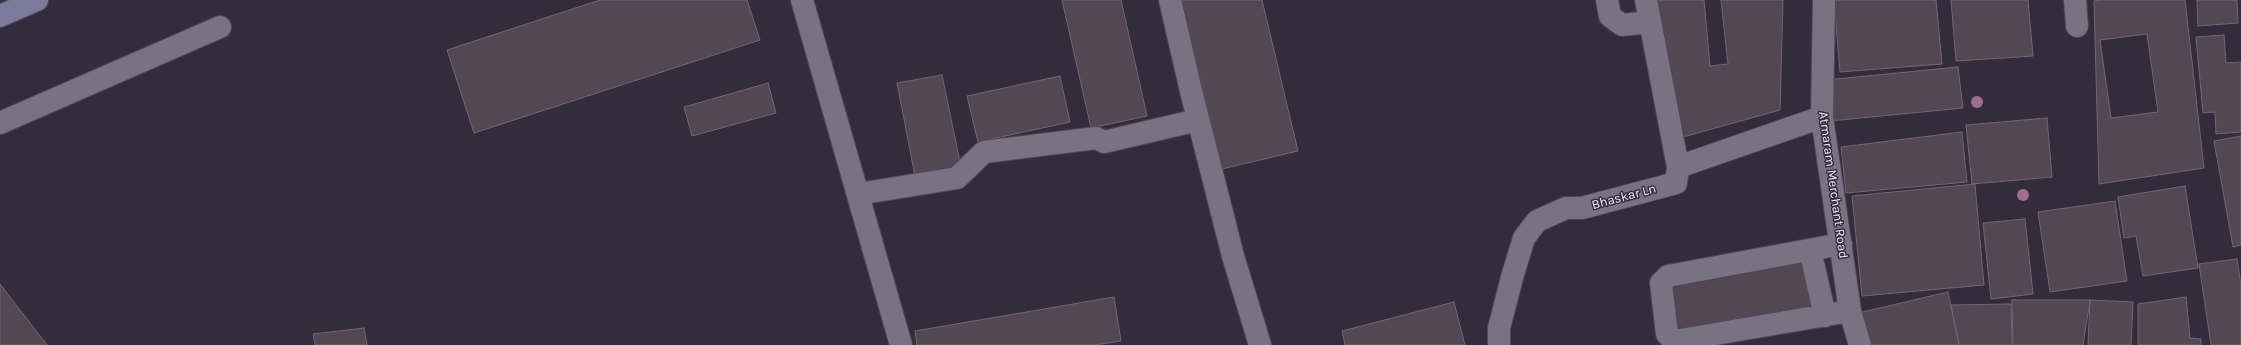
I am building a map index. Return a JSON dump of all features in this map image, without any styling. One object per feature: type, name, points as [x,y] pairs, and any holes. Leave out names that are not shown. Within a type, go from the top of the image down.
[{"type":"main road","points":[[0,16],[37,0]]},
{"type":"street","points":[[802,0],[901,345]]},
{"type":"street","points":[[1170,0],[1198,120],[1234,256],[1260,345]]},
{"type":"street","points":[[1608,0],[1610,16],[1622,25],[1650,22]]},
{"type":"street","points":[[1646,0],[1678,167],[1822,117]]},
{"type":"street","name":"Atmaram Merchant Road","points":[[1824,0],[1822,117],[1850,311],[1860,345]]},
{"type":"street","points":[[2075,0],[2077,26]]},
{"type":"street","points":[[0,124],[220,26]]},
{"type":"street","points":[[858,194],[957,178],[984,152],[1096,138],[1104,142],[1198,120]]},
{"type":"street","name":"Bhaskar Ln","points":[[1499,345],[1499,328],[1524,238],[1537,221],[1566,208],[1582,208],[1676,183],[1678,167]]},
{"type":"street","points":[[1841,244],[1668,276],[1661,283],[1667,334],[1674,340],[1850,311]]},
{"type":"street","points":[[1810,250],[1825,316]]},
{"type":"building","points":[[600,0],[747,0],[760,40],[474,133],[447,50]]},
{"type":"building","points":[[1062,0],[1121,0],[1147,116],[1091,128]]},
{"type":"building","points":[[1181,0],[1262,0],[1298,151],[1222,169]]},
{"type":"building","points":[[1653,0],[1704,0],[1710,66],[1728,64],[1721,0],[1783,0],[1780,110],[1676,139]]},
{"type":"building","points":[[1834,0],[1936,0],[1942,64],[1840,72]]},
{"type":"building","points":[[1951,0],[2028,0],[2033,56],[1956,61]]},
{"type":"building","points":[[2185,0],[2204,168],[2099,184],[2094,1]],"holes":[[[2147,34],[2158,112],[2111,118],[2100,40]]]},
{"type":"building","points":[[2197,0],[2237,0],[2238,23],[2198,26]]},
{"type":"building","points":[[2224,35],[2226,63],[2241,62],[2241,132],[2216,134],[2215,112],[2203,113],[2196,37]]},
{"type":"building","points":[[1958,67],[1963,108],[1830,121],[1826,80]]},
{"type":"building","points":[[942,75],[961,167],[915,176],[897,83]]},
{"type":"building","points":[[1060,76],[1070,122],[978,142],[967,96]]},
{"type":"building","points":[[768,83],[776,113],[692,136],[684,107]]},
{"type":"building","points":[[2047,118],[2052,177],[1972,184],[1966,125]]},
{"type":"building","points":[[1962,132],[1967,182],[1846,193],[1841,147]]},
{"type":"building","points":[[2241,136],[2241,245],[2233,247],[2214,141]]},
{"type":"building","points":[[1975,184],[1984,285],[1862,296],[1852,196]]},
{"type":"building","points":[[2185,186],[2198,268],[2143,276],[2136,236],[2124,238],[2118,197]]},
{"type":"building","points":[[2115,201],[2127,281],[2050,292],[2038,212]]},
{"type":"building","points":[[2025,219],[2033,294],[1991,299],[1983,223]]},
{"type":"building","points":[[2237,259],[2241,285],[2241,345],[2211,345],[2199,264]]},
{"type":"building","points":[[1807,261],[1814,309],[1676,331],[1668,283]]},
{"type":"building","points":[[0,284],[47,345],[0,345]]},
{"type":"building","points":[[1948,292],[1959,345],[1865,345],[1854,314]]},
{"type":"building","points":[[1114,297],[1121,341],[1095,345],[917,345],[915,331]]},
{"type":"building","points":[[2186,297],[2190,338],[2201,339],[2201,345],[2138,345],[2138,304]]},
{"type":"building","points":[[2012,300],[2090,300],[2083,345],[2013,345]]},
{"type":"building","points":[[2090,300],[2133,302],[2131,345],[2088,345]]},
{"type":"building","points":[[1454,302],[1465,345],[1345,345],[1342,331]]},
{"type":"building","points":[[2011,304],[2012,345],[1959,345],[1951,305]]},
{"type":"building","points":[[364,328],[367,345],[315,345],[313,334]]}]
